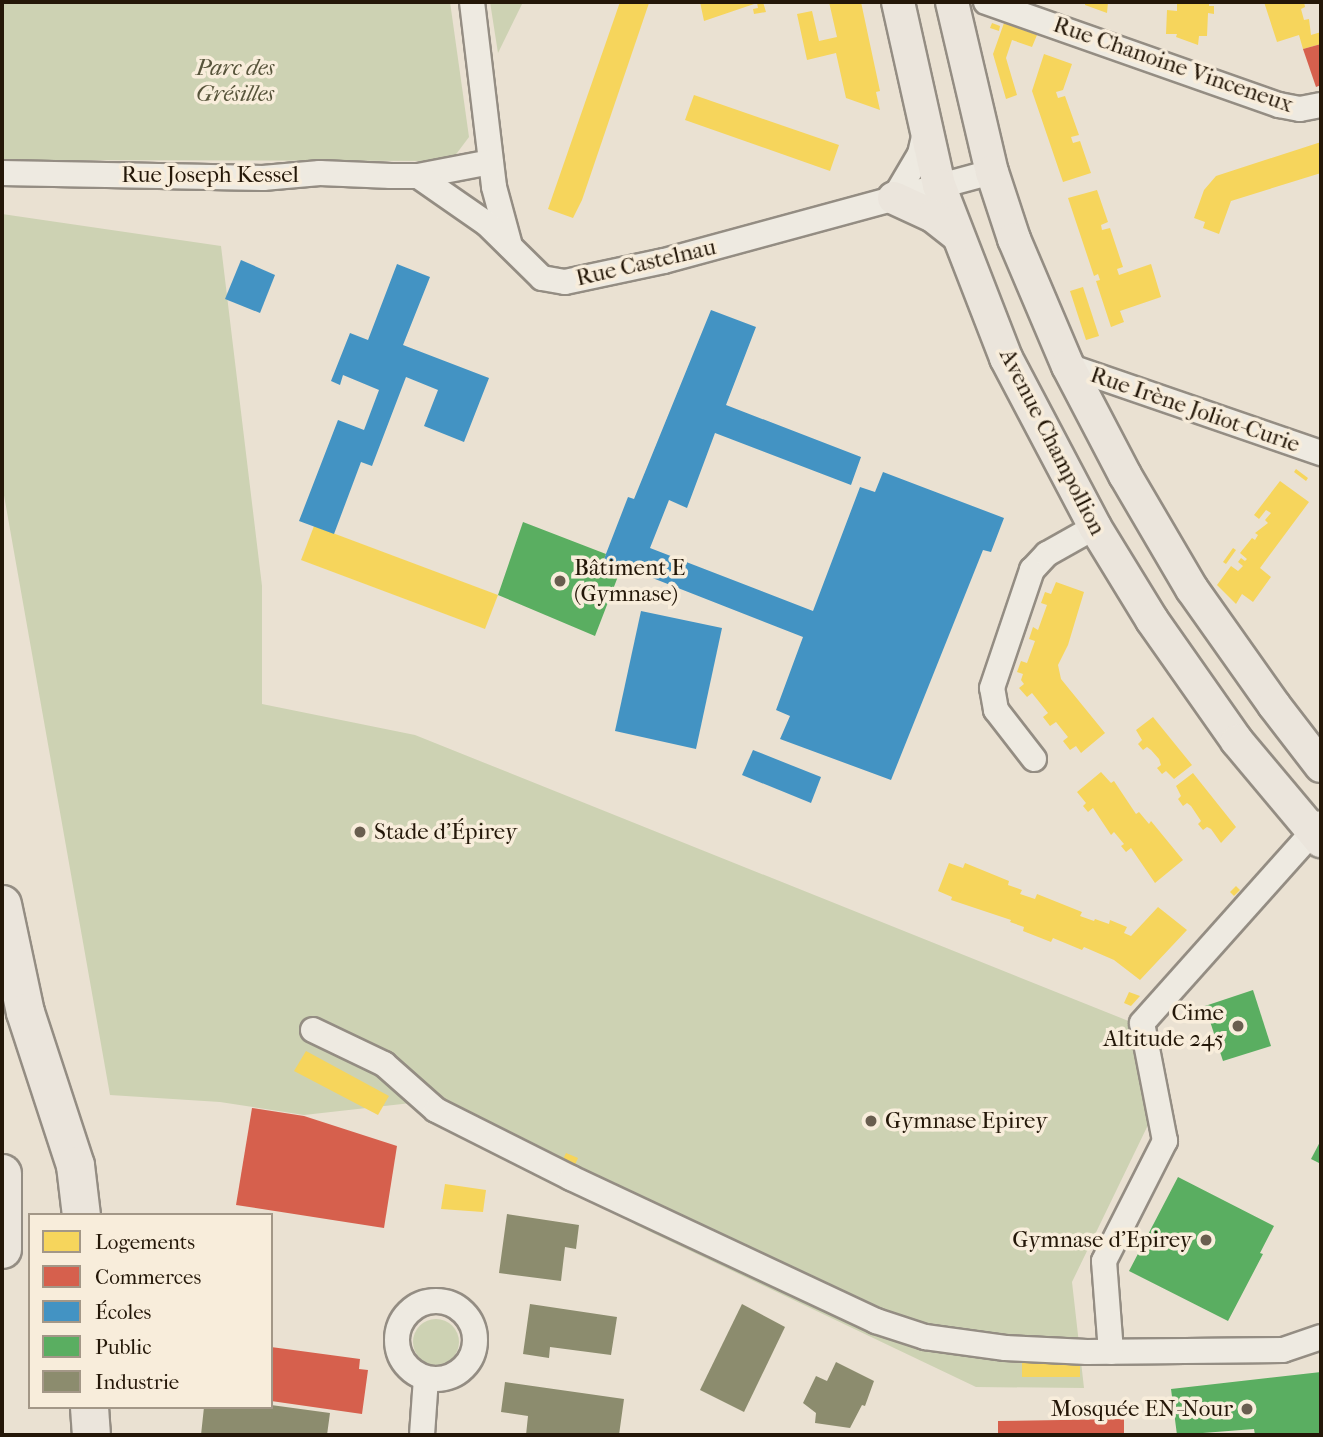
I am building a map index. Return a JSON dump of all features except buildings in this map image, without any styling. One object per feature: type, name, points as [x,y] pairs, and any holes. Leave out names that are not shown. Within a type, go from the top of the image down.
[{"type":"highway","points":[[2,904],[24,1012],[75,1165],[81,1213]]},
{"type":"highway","points":[[2,1173],[2,1249]]},
{"type":"highway","points":[[89,1409],[91,1435]]},
{"type":"main road","name":"Avenue Champollion","points":[[898,2],[939,186],[1006,358],[1095,527],[1152,620],[1237,741],[1318,832]]},
{"type":"main road","points":[[960,4],[992,172],[1014,239],[1068,366],[1125,475],[1192,589],[1321,766]]},
{"type":"main road","points":[[894,198],[933,216],[957,235]]},
{"type":"street","points":[[472,2],[494,187],[510,247]]},
{"type":"street","name":"Rue Chanoine Vinceneux","points":[[986,2],[1279,105],[1300,109],[1321,105]]},
{"type":"street","points":[[894,198],[920,154],[926,127]]},
{"type":"street","name":"Rue Joseph Kessel","points":[[418,176],[491,162]]},
{"type":"street","name":"Rue Castelnau","points":[[510,247],[542,278],[565,282],[664,261],[992,172]]},
{"type":"street","name":"Rue Joseph Kessel","points":[[2,173],[263,178],[320,173],[418,176],[494,187]]},
{"type":"street","points":[[418,176],[487,224],[510,247]]},
{"type":"street","name":"Rue Irène Joliot-Curie","points":[[1068,366],[1321,453]]},
{"type":"street","points":[[1034,759],[996,710],[992,688],[1032,570],[1047,554],[1095,527]]},
{"type":"street","points":[[1099,1352],[1104,1261],[1164,1141],[1142,1023],[1318,832]]},
{"type":"street","points":[[313,1030],[384,1064],[436,1110],[571,1178],[876,1321],[925,1337],[1004,1348],[1099,1352],[1283,1350],[1321,1337]]},
{"type":"street","points":[[422,1435],[426,1378]]},
{"type":"green space","name":"Parc des Grésilles","points":[[2,2],[450,2],[469,137],[451,161],[2,160]]},
{"type":"green space","points":[[490,2],[523,2],[498,53]]},
{"type":"green space","name":"Stade d'Épirey","points":[[2,214],[221,246],[262,586],[262,704],[415,735],[1131,1022],[1148,1125],[1072,1282],[1084,1388],[976,1387],[636,1225],[524,1146],[429,1101],[304,1115],[220,1102],[110,1095],[2,484]]},
{"type":"green space","points":[[436,1319],[453,1325],[459,1342],[453,1359],[436,1365],[419,1359],[413,1342],[419,1325]]},
{"type":"place","name":"Bâtiment E (Gymnase)","points":[[560,581]]},
{"type":"place","name":"Stade d'Épirey","points":[[360,832]]},
{"type":"place","name":"Cime Altitude 245","points":[[1238,1026]]},
{"type":"place","name":"Gymnase Epirey","points":[[871,1121]]},
{"type":"place","name":"Gymnase d'Epirey","points":[[1206,1240]]},
{"type":"place","name":"Mosquée EN-Nour","points":[[1247,1409]]}]
